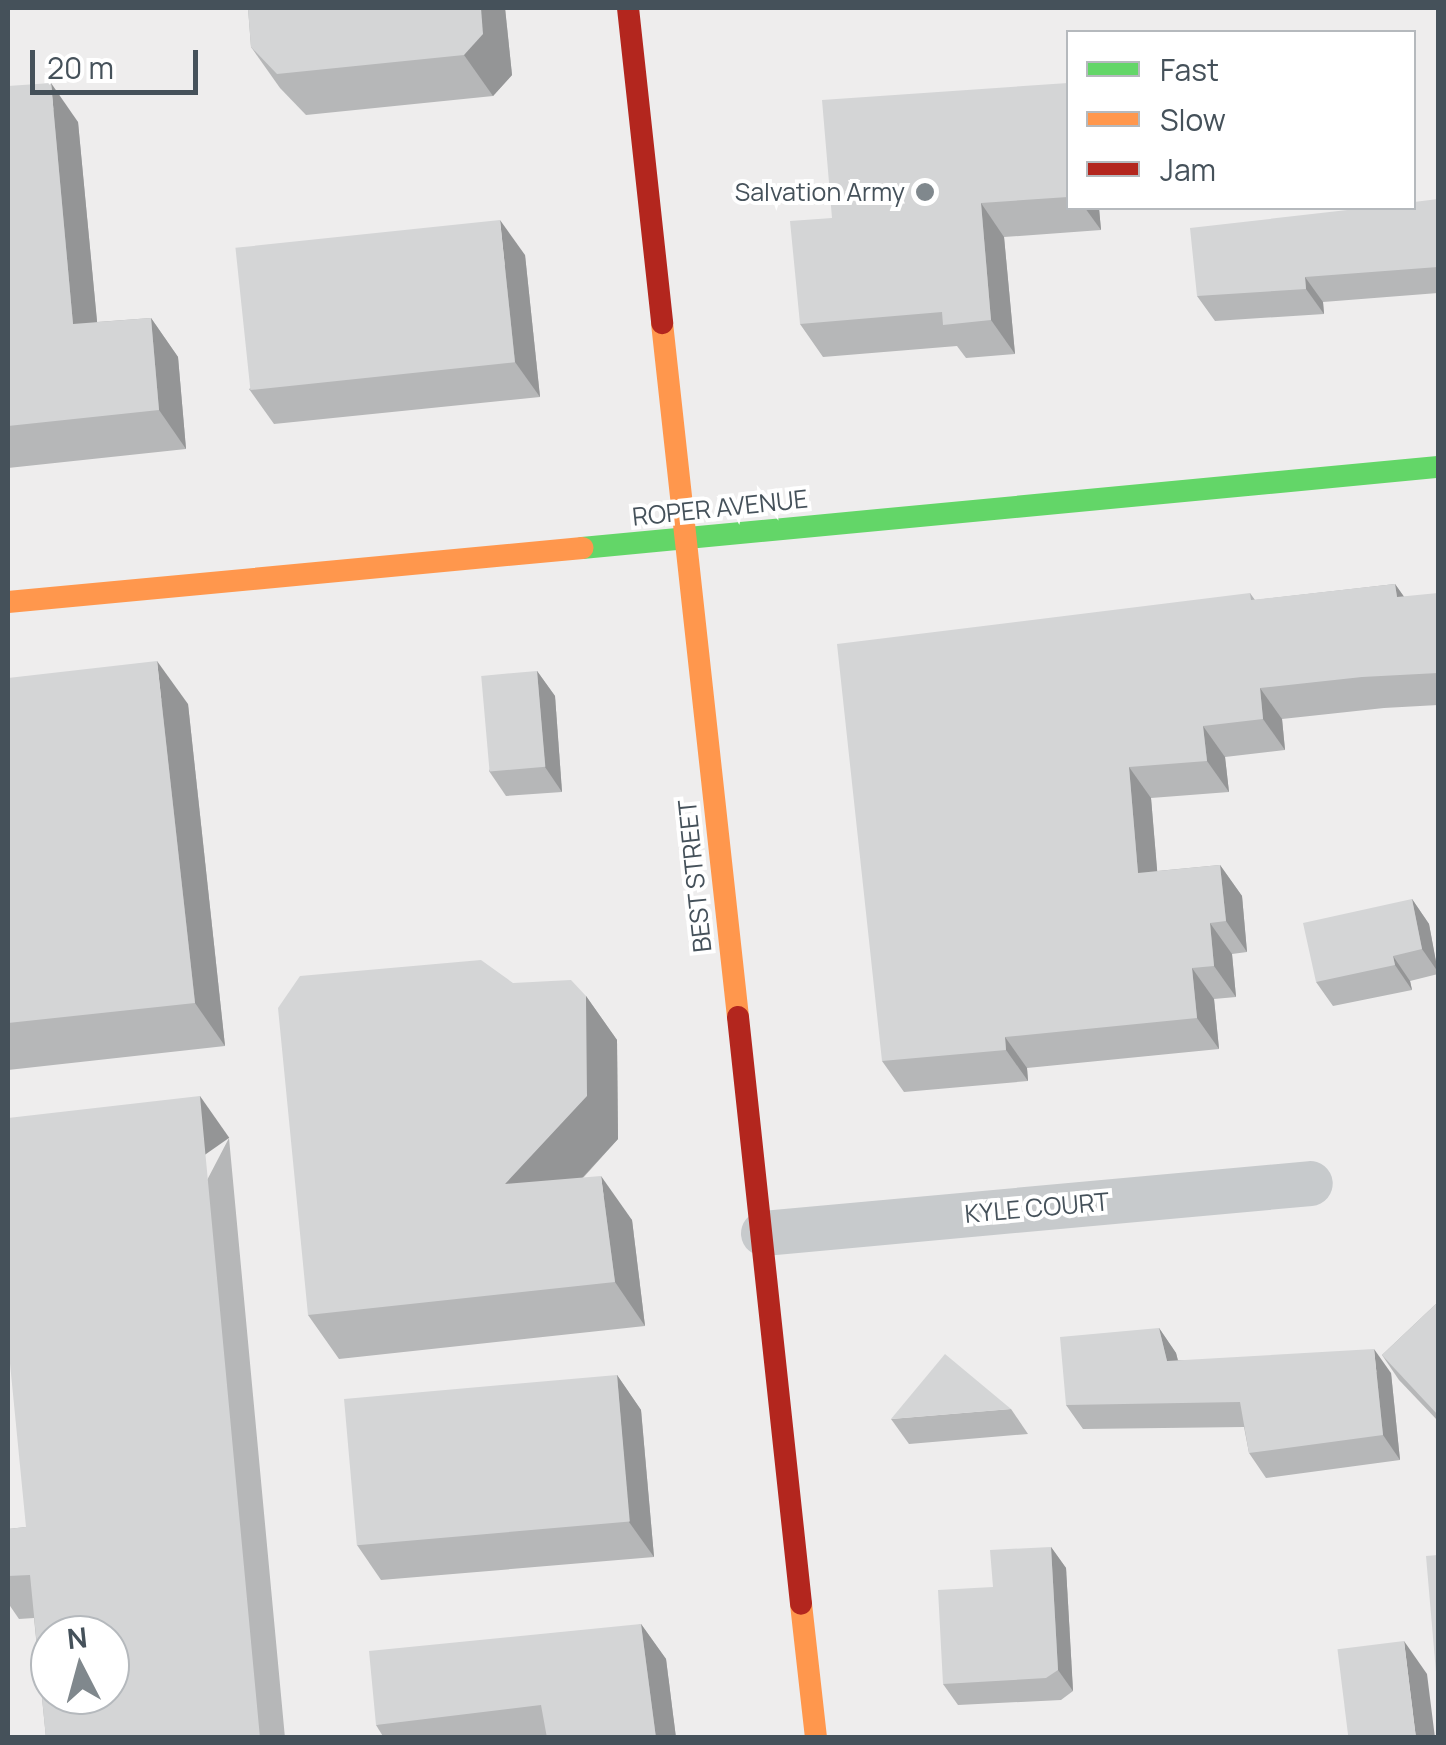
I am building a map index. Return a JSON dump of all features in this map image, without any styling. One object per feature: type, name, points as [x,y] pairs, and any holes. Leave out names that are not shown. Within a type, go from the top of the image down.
[{"type":"street","name":"BEST STREET","points":[[628,8],[816,1738]]},
{"type":"street","name":"ROPER AVENUE","points":[[8,602],[1438,467]]},
{"type":"street","name":"KYLE COURT","points":[[763,1233],[1310,1183]]},
{"type":"building","points":[[248,8],[481,8],[483,34],[464,55],[277,74],[251,47]]},
{"type":"building","points":[[51,83],[73,324],[151,318],[159,410],[8,426],[8,86]]},
{"type":"building","name":"Salvation Army","points":[[1066,83],[1066,197],[981,203],[991,320],[943,325],[942,312],[800,324],[790,221],[832,218],[822,100]]},
{"type":"building","points":[[1438,199],[1438,267],[1305,277],[1306,289],[1197,296],[1190,228],[1348,210],[1416,210],[1416,202]]},
{"type":"building","points":[[500,220],[515,362],[250,390],[235,248]]},
{"type":"building","points":[[1395,584],[1397,597],[1438,593],[1438,673],[1260,688],[1263,719],[1203,726],[1207,761],[1129,767],[1138,873],[1220,865],[1226,921],[1210,923],[1214,966],[1192,968],[1197,1018],[1005,1037],[1006,1050],[882,1061],[837,644],[1250,593],[1251,600]]},
{"type":"building","points":[[157,661],[195,1003],[8,1023],[8,678]]},
{"type":"building","points":[[537,671],[545,767],[490,772],[481,676]]},
{"type":"building","points":[[1412,899],[1422,949],[1393,956],[1395,965],[1316,982],[1303,923]]},
{"type":"building","points":[[481,960],[513,983],[571,980],[586,996],[587,1096],[505,1184],[601,1176],[615,1282],[308,1315],[278,1008],[300,976]]},
{"type":"building","points":[[200,1096],[260,1738],[46,1738],[44,1715],[130,1715],[130,1615],[34,1615],[30,1575],[8,1576],[8,1529],[26,1527],[8,1343],[8,1118]]},
{"type":"building","points":[[1438,1302],[1438,1415],[1382,1355]]},
{"type":"building","points":[[1159,1328],[1167,1361],[1374,1349],[1383,1435],[1249,1453],[1240,1402],[1066,1405],[1060,1337]]},
{"type":"building","points":[[945,1354],[1011,1409],[891,1419]]},
{"type":"building","points":[[617,1375],[630,1521],[357,1545],[344,1399]]},
{"type":"building","points":[[1051,1547],[1058,1670],[1046,1678],[943,1684],[938,1590],[993,1587],[990,1550]]},
{"type":"building","points":[[1438,1555],[1438,1684],[1437,1684],[1426,1556]]},
{"type":"building","points":[[641,1624],[656,1738],[547,1738],[541,1705],[376,1725],[369,1651]]},
{"type":"building","points":[[1404,1641],[1416,1738],[1348,1738],[1337,1649]]},
{"type":"traffic: fast","points":[[582,548],[1438,467]]},
{"type":"traffic: slow","points":[[662,323],[738,1017]]},
{"type":"traffic: slow","points":[[8,602],[582,548]]},
{"type":"traffic: slow","points":[[801,1604],[816,1738]]},
{"type":"traffic: jam","points":[[628,8],[662,323]]},
{"type":"traffic: jam","points":[[738,1017],[801,1604]]},
{"type":"place","name":"Salvation Army","points":[[925,192]]}]
